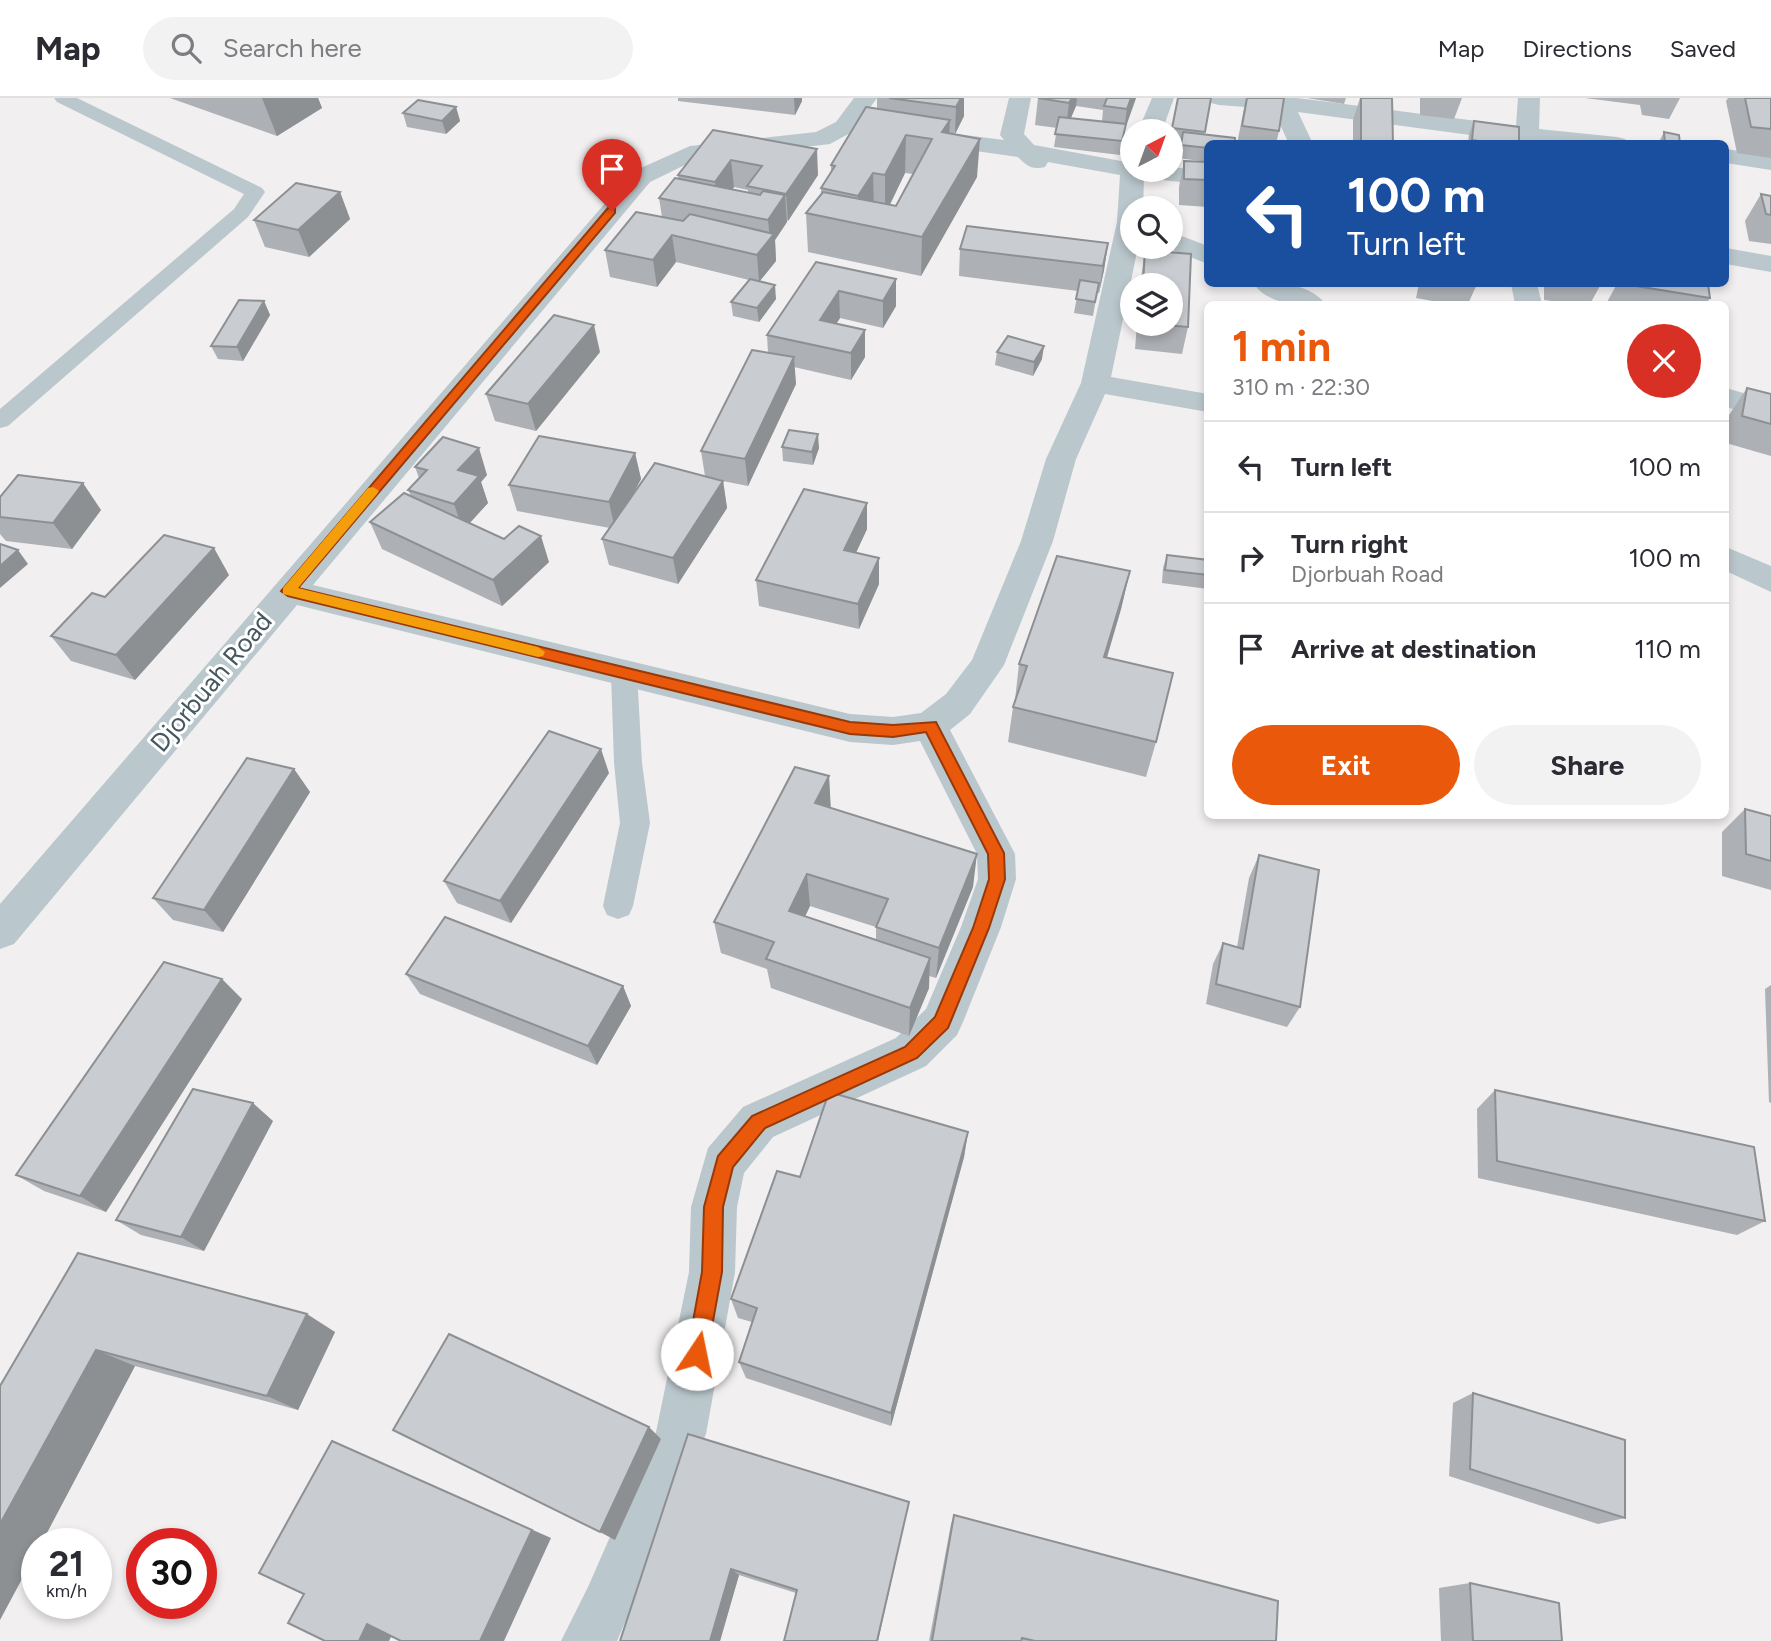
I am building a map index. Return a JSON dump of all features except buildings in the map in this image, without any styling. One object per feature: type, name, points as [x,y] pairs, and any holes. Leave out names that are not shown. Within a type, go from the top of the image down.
[{"type":"street","points":[[866,98],[844,127],[872,131]]},
{"type":"street","points":[[1020,98],[1012,135],[1033,161],[1119,203]]},
{"type":"street","points":[[1155,119],[1163,98]]},
{"type":"street","points":[[1219,98],[1282,101],[1545,140]]},
{"type":"street","points":[[1527,139],[1529,98]]},
{"type":"street","points":[[1282,101],[1299,140]]},
{"type":"street","name":"Djorbuah Road","points":[[0,932],[641,177],[691,153],[822,139],[844,127]]},
{"type":"street","points":[[899,134],[1023,150],[1120,167]]},
{"type":"street","points":[[1729,156],[1771,163]]},
{"type":"street","points":[[1183,175],[1204,178]]},
{"type":"street","points":[[288,591],[850,728],[893,731],[930,726],[958,704],[987,665],[1037,541],[1061,459],[1095,383],[1119,203],[1129,182]]},
{"type":"street","points":[[1183,245],[1204,254]]},
{"type":"street","points":[[1729,257],[1771,264]]},
{"type":"street","points":[[1274,287],[1304,301]]},
{"type":"street","points":[[1095,383],[1204,402]]},
{"type":"street","points":[[1729,398],[1771,411]]},
{"type":"street","points":[[1729,559],[1771,580]]},
{"type":"street","points":[[588,1641],[607,1606],[681,1434],[712,1272],[714,1207],[724,1163],[758,1122],[911,1052],[942,1022],[981,928],[997,879],[996,853],[930,726]]},
{"type":"lane","points":[[0,421],[241,212],[255,192],[63,98]]},
{"type":"lane","points":[[618,906],[635,823],[628,763],[624,673]]},
{"type":"slow traffic","points":[[373,491],[288,591],[538,652]]},
{"type":"route","points":[[612,211],[288,591],[850,728],[893,731],[930,726],[996,853],[997,879],[981,928],[942,1022],[911,1052],[758,1122],[724,1163],[714,1207],[712,1272],[697,1354]]}]
